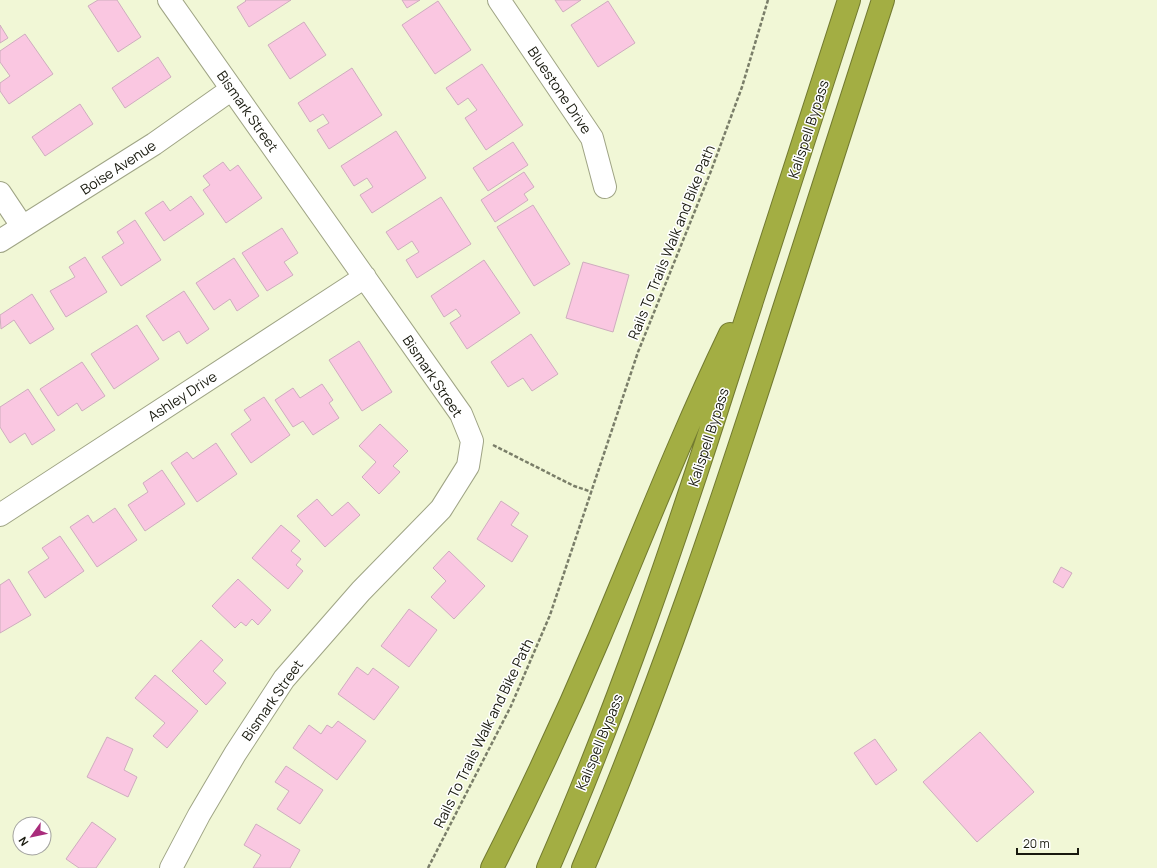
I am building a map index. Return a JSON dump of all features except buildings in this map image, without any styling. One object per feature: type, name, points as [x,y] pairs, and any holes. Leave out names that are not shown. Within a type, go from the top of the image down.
[{"type":"highway","name":"Kalispell Bypass","points":[[548,868],[644,626],[681,521],[849,0]]},
{"type":"highway","points":[[582,868],[630,754],[700,564],[731,474],[883,0]]},
{"type":"highway","points":[[492,868],[572,702],[698,403],[762,271]]},
{"type":"street","name":"Bismark Street","points":[[169,0],[461,414],[472,441],[468,466],[441,509],[361,591],[284,679],[235,754],[199,815],[171,868]]},
{"type":"street","name":"Bluestone Drive","points":[[499,0],[592,138],[605,187]]},
{"type":"street","name":"Boise Avenue","points":[[0,241],[154,144],[232,89]]},
{"type":"street","points":[[0,193],[22,226]]},
{"type":"street","name":"Ashley Drive","points":[[0,515],[365,277]]},
{"type":"path","name":"Rails To Trails Walk and Bike Path","points":[[428,868],[514,699],[550,615],[638,352],[711,171],[742,87],[768,0]]},
{"type":"path","points":[[472,441],[490,444],[574,486],[592,492]]}]
